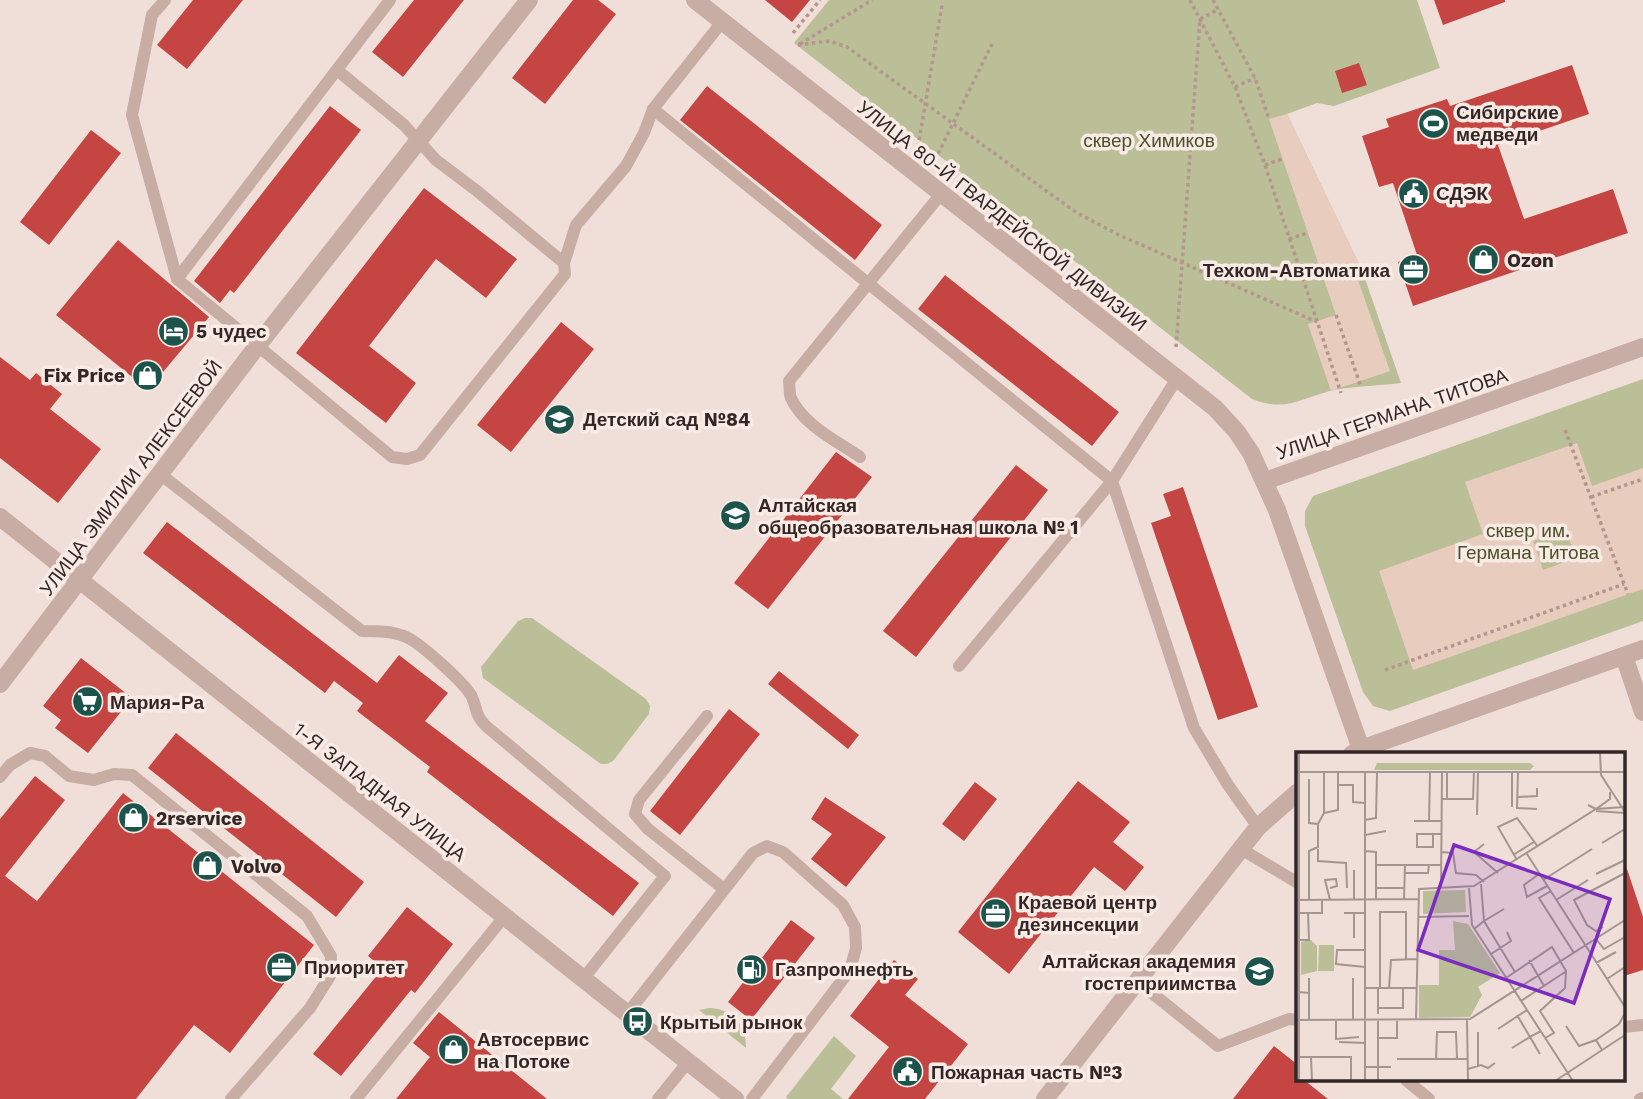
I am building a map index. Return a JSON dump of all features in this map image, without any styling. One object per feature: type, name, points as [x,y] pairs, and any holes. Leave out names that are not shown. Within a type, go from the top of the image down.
[{"type":"street","name":"УЛИЦА ЭМИЛИИ АЛЕКСЕЕВОЙ","points":[[2,678],[258,345],[529,0]]},
{"type":"street","name":"УЛИЦА 80-Й ГВАРДЕЙСКОЙ ДИВИЗИИ","points":[[695,0],[1215,408],[1237,432],[1265,481]]},
{"type":"street","name":"УЛИЦА ГЕРМАНА ТИТОВА","points":[[1643,347],[1265,481],[1357,752],[1643,649]]},
{"type":"street","name":"1-Я ЗАПАДНАЯ УЛИЦА","points":[[0,517],[734,1099]]},
{"type":"street","points":[[1624,656],[1643,712]]},
{"type":"street","points":[[1045,1099],[1258,827],[1296,794]]},
{"type":"lane","points":[[165,0],[152,16],[132,116],[177,279],[392,457],[407,459],[419,455],[565,274],[564,263],[576,225],[626,166],[644,133],[653,109],[722,22]]},
{"type":"lane","points":[[177,279],[390,0]]},
{"type":"lane","points":[[337,69],[419,140],[436,160],[564,263]]},
{"type":"lane","points":[[653,109],[1112,481],[1194,728],[1228,785],[1258,827]]},
{"type":"lane","points":[[860,457],[816,427],[802,413],[790,397],[789,382],[941,194]]},
{"type":"lane","points":[[959,666],[1112,481],[1176,380]]},
{"type":"lane","points":[[160,474],[362,631],[381,631],[408,637],[462,682],[472,697],[476,715],[486,726],[664,876],[583,979]]},
{"type":"lane","points":[[707,716],[639,800],[635,814],[648,829],[724,890]]},
{"type":"lane","points":[[0,777],[10,765],[30,754],[45,756],[69,776],[94,780],[114,774],[132,775],[307,916],[331,956],[330,976],[310,1008],[231,1099]]},
{"type":"lane","points":[[627,1014],[753,853],[766,846],[783,852],[843,905],[855,927],[856,948],[850,970],[752,1099]]},
{"type":"lane","points":[[1241,849],[1296,882]]},
{"type":"lane","points":[[356,1099],[504,917]]},
{"type":"lane","points":[[1137,981],[1218,1046],[1289,1019],[1296,1020]]},
{"type":"lane","points":[[658,1099],[687,1062]]},
{"type":"lane","points":[[1408,1082],[1429,1099]]},
{"type":"path","points":[[793,33],[820,0]]},
{"type":"path","points":[[872,0],[798,45],[829,41],[847,47],[1077,213],[1119,235],[1317,322]]},
{"type":"path","points":[[1191,0],[1235,87],[1265,165],[1341,393]]},
{"type":"path","points":[[1213,0],[1255,78],[1269,120]]},
{"type":"path","points":[[918,147],[942,5]]},
{"type":"path","points":[[1200,19],[1219,9]]},
{"type":"path","points":[[1175,347],[1200,19]]},
{"type":"path","points":[[934,160],[992,44]]},
{"type":"path","points":[[1235,87],[1255,78]]},
{"type":"path","points":[[1265,165],[1282,159]]},
{"type":"path","points":[[1289,239],[1307,233]]},
{"type":"path","points":[[1336,315],[1361,387]]},
{"type":"path","points":[[1565,430],[1628,594]]},
{"type":"path","points":[[1591,497],[1643,479]]},
{"type":"path","points":[[1385,670],[1624,584]]},
{"type":"green space","name":"сквер Химиков","points":[[829,0],[1417,0],[1440,68],[1334,106],[1317,103],[1287,114],[1362,270],[1401,383],[1339,389],[1283,404],[1252,399],[794,43]]},
{"type":"green space","name":"сквер им. Германа Титова","points":[[1643,379],[1643,621],[1390,711],[1373,706],[1363,692],[1305,526],[1305,511],[1313,496]]},
{"type":"green space","points":[[532,618],[646,699],[650,706],[649,714],[613,761],[601,764],[483,678],[481,667],[518,621]]},
{"type":"green space","points":[[709,1008],[725,1011],[736,1019],[744,1032],[746,1048],[699,1010]]},
{"type":"green space","points":[[834,1036],[856,1056],[831,1089],[843,1099],[788,1099],[786,1097]]},
{"type":"shaded area","points":[[1287,114],[1362,270],[1358,280],[1390,371],[1331,391],[1308,324],[1336,315],[1269,119]]},
{"type":"shaded area","points":[[1577,443],[1592,486],[1643,468],[1643,589],[1413,670],[1379,571],[1483,534],[1465,482]],"holes":[[[1566,530],[1576,558],[1543,570],[1533,541]]]},
{"type":"building","points":[[193,0],[243,0],[187,69],[157,45]]},
{"type":"building","points":[[414,0],[464,0],[403,77],[372,52]]},
{"type":"building","points":[[573,0],[598,0],[616,14],[545,104],[512,78]]},
{"type":"building","points":[[765,0],[810,0],[792,22]]},
{"type":"building","points":[[1434,0],[1505,0],[1505,2],[1443,25]]},
{"type":"building","points":[[1359,63],[1367,85],[1342,93],[1335,71]]},
{"type":"building","points":[[1572,65],[1589,114],[1498,145],[1524,219],[1613,189],[1628,233],[1413,306],[1398,262],[1417,255],[1393,183],[1379,187],[1362,136],[1389,127],[1386,119],[1447,99],[1450,106]]},
{"type":"building","points":[[707,86],[882,225],[855,260],[680,120]]},
{"type":"building","points":[[330,106],[361,130],[234,293],[230,290],[220,303],[194,281]]},
{"type":"building","points":[[91,130],[121,153],[49,245],[20,222]]},
{"type":"building","points":[[424,188],[517,259],[486,298],[436,259],[369,346],[416,383],[386,423],[296,353]]},
{"type":"building","points":[[118,240],[209,317],[148,390],[56,315]]},
{"type":"building","points":[[945,275],[1119,412],[1092,446],[918,309]]},
{"type":"building","points":[[561,322],[594,349],[511,452],[477,425]]},
{"type":"building","points":[[0,357],[30,380],[36,373],[62,394],[50,409],[101,449],[58,503],[0,458]]},
{"type":"building","points":[[836,452],[872,477],[768,609],[734,583]]},
{"type":"building","points":[[1016,465],[1048,490],[916,657],[883,631]]},
{"type":"building","points":[[1183,487],[1258,707],[1218,720],[1151,523],[1171,516],[1163,494]]},
{"type":"building","points":[[167,522],[377,683],[399,655],[448,693],[425,721],[639,883],[613,916],[427,772],[430,767],[357,711],[363,703],[334,681],[325,693],[143,553]]},
{"type":"building","name":"Мария-Ра","points":[[81,658],[132,698],[88,753],[55,728],[61,720],[43,706]]},
{"type":"building","points":[[779,671],[859,735],[848,749],[768,684]]},
{"type":"building","points":[[729,709],[760,734],[680,835],[650,811]]},
{"type":"building","points":[[176,733],[364,882],[336,917],[148,768]]},
{"type":"building","points":[[35,776],[65,800],[5,876],[37,901],[123,793],[314,945],[230,1053],[194,1025],[136,1099],[0,1099],[0,819]]},
{"type":"building","points":[[1078,781],[1130,822],[1113,842],[1144,867],[1125,891],[1094,867],[1009,974],[958,932]]},
{"type":"building","points":[[975,782],[997,799],[964,841],[942,824]]},
{"type":"building","points":[[825,797],[886,837],[846,887],[811,859],[832,834],[811,819]]},
{"type":"building","points":[[1626,869],[1643,917],[1643,970],[1626,975]]},
{"type":"building","points":[[407,907],[453,944],[415,993],[411,990],[341,1076],[313,1054],[383,968],[368,956]]},
{"type":"building","points":[[791,920],[815,938],[751,1020],[728,1002]]},
{"type":"building","name":"Пожарная часть №3","points":[[894,960],[918,979],[905,995],[968,1044],[925,1099],[848,1099],[889,1047],[850,1016]]},
{"type":"building","name":"Автосервис на Потоке","points":[[439,1012],[547,1099],[396,1099],[430,1057],[413,1043]]},
{"type":"building","points":[[1274,1046],[1296,1063],[1296,1082],[1307,1082],[1328,1099],[1233,1099]]},
{"type":"place","name":"Сибирские медведи","points":[[1433,123]]},
{"type":"place","name":"СДЭК","points":[[1413,193]]},
{"type":"place","name":"Ozon","points":[[1484,260]]},
{"type":"place","name":"Техком-Автоматика","points":[[1413,270]]},
{"type":"place","name":"5 чудес","points":[[173,331]]},
{"type":"place","name":"Fix Price","points":[[148,375]]},
{"type":"place","name":"Детский сад №84","points":[[560,419]]},
{"type":"place","name":"Алтайская общеобразовательная школа № 1","points":[[735,516]]},
{"type":"place","name":"Мария-Ра","points":[[87,702]]},
{"type":"place","name":"2rservice","points":[[133,818]]},
{"type":"place","name":"Volvo","points":[[208,866]]},
{"type":"place","name":"Краевой центр дезинсекции","points":[[995,913]]},
{"type":"place","name":"Приоритет","points":[[281,967]]},
{"type":"place","name":"Газпромнефть","points":[[752,969]]},
{"type":"place","name":"Алтайская академия гостеприимства","points":[[1259,972]]},
{"type":"place","name":"Крытый рынок","points":[[637,1022]]},
{"type":"place","name":"Автосервис на Потоке","points":[[454,1050]]},
{"type":"place","name":"Пожарная часть №3","points":[[908,1072]]}]
